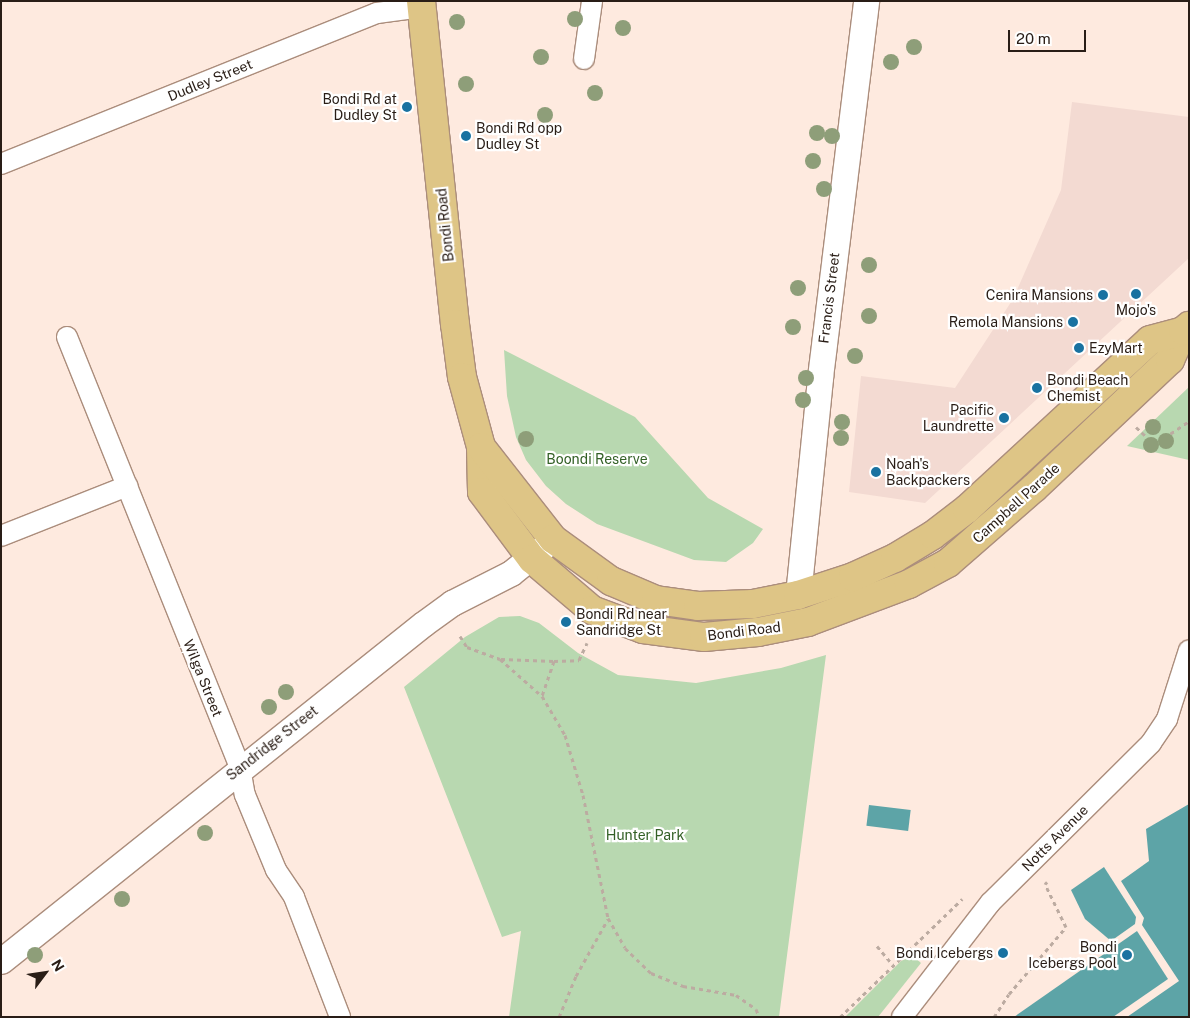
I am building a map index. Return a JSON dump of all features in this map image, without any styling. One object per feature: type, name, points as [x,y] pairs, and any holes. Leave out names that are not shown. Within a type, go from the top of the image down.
[{"type":"main road","name":"Bondi Road","points":[[421,4],[461,368],[481,447],[482,492],[532,558],[592,610],[643,629],[704,637],[758,632],[808,622]]},
{"type":"main road","name":"Campbell Parade","points":[[798,595],[852,577],[895,558],[933,535],[967,509],[1150,340],[1186,328]]},
{"type":"main road","name":"Campbell Parade","points":[[808,622],[864,603],[948,563],[985,533],[1170,360],[1186,328]]},
{"type":"main road","name":"Bondi Road","points":[[481,447],[553,539],[611,581],[656,600],[698,606],[753,604],[798,595]]},
{"type":"street","points":[[584,59],[592,1]]},
{"type":"street","name":"Francis Street","points":[[798,595],[820,377],[866,1]]},
{"type":"street","name":"Dudley Street","points":[[1,164],[377,13],[421,4]]},
{"type":"street","name":"Wilga Street","points":[[66,337],[240,768],[250,808],[276,870],[294,897],[340,1017]]},
{"type":"street","points":[[1,536],[126,486]]},
{"type":"street","name":"Sandridge Street","points":[[1,961],[240,768],[423,624],[452,603],[496,582],[532,558],[553,539]]},
{"type":"street","name":"Notts Avenue","points":[[902,1017],[990,904],[1151,743],[1167,720],[1189,650]]},
{"type":"path","points":[[1136,427],[1151,441],[1164,438],[1189,421]]},
{"type":"path","points":[[460,636],[467,646],[500,659],[554,662],[579,660],[587,642]]},
{"type":"path","points":[[500,659],[542,696],[565,734],[583,795],[608,918],[625,948],[651,973],[683,986],[736,995],[756,1009],[759,1017]]},
{"type":"path","points":[[542,696],[554,662]]},
{"type":"path","points":[[994,1017],[1008,994],[1066,927],[1045,884],[1048,881]]},
{"type":"path","points":[[560,1017],[576,976],[608,918]]},
{"type":"path","points":[[876,946],[893,965]]},
{"type":"path","points":[[910,949],[919,955],[921,952]]},
{"type":"shaded area","points":[[1072,102],[1189,117],[1189,258],[925,503],[849,492],[861,376],[955,388],[1013,299],[1061,190]]},
{"type":"green space","name":"Boondi Reserve","points":[[504,350],[635,417],[708,498],[763,529],[753,543],[726,562],[694,560],[597,524],[566,504],[546,486],[526,460],[516,437],[507,396]]},
{"type":"green space","points":[[1189,387],[1189,460],[1127,446]]},
{"type":"green space","name":"Hunter Park","points":[[520,616],[539,623],[578,653],[618,675],[696,683],[781,668],[826,655],[779,1017],[509,1017],[521,931],[502,937],[404,687],[465,637],[499,617]]},
{"type":"green space","points":[[913,956],[921,963],[878,1017],[845,1017],[901,961]]},
{"type":"water","points":[[1189,804],[1189,1017],[1127,1017],[1179,981],[1142,925],[1144,918],[1121,881],[1149,861],[1146,829]]},
{"type":"water","points":[[869,805],[911,810],[908,831],[866,826]]},
{"type":"water","points":[[1104,867],[1136,917],[1135,924],[1111,941],[1085,919],[1071,890]]},
{"type":"water","name":"Bondi Icebergs Pool","points":[[1137,931],[1168,979],[1113,1017],[1014,1017]]},
{"type":"place","name":"Bondi Rd at Dudley St","points":[[407,107]]},
{"type":"place","name":"Bondi Rd opp Dudley St","points":[[466,136]]},
{"type":"place","name":"Mojo's","points":[[1136,294]]},
{"type":"place","name":"Cenira Mansions","points":[[1103,295]]},
{"type":"place","name":"Remola Mansions","points":[[1073,322]]},
{"type":"place","name":"EzyMart","points":[[1079,348]]},
{"type":"place","name":"Bondi Beach Chemist","points":[[1037,388]]},
{"type":"place","name":"Pacific Laundrette","points":[[1004,418]]},
{"type":"place","name":"Noah's Backpackers","points":[[876,472]]},
{"type":"place","name":"Bondi Rd near Sandridge St","points":[[566,622]]},
{"type":"place","name":"Bondi Icebergs","points":[[1003,953]]},
{"type":"place","name":"Bondi Icebergs Pool","points":[[1127,955]]}]
